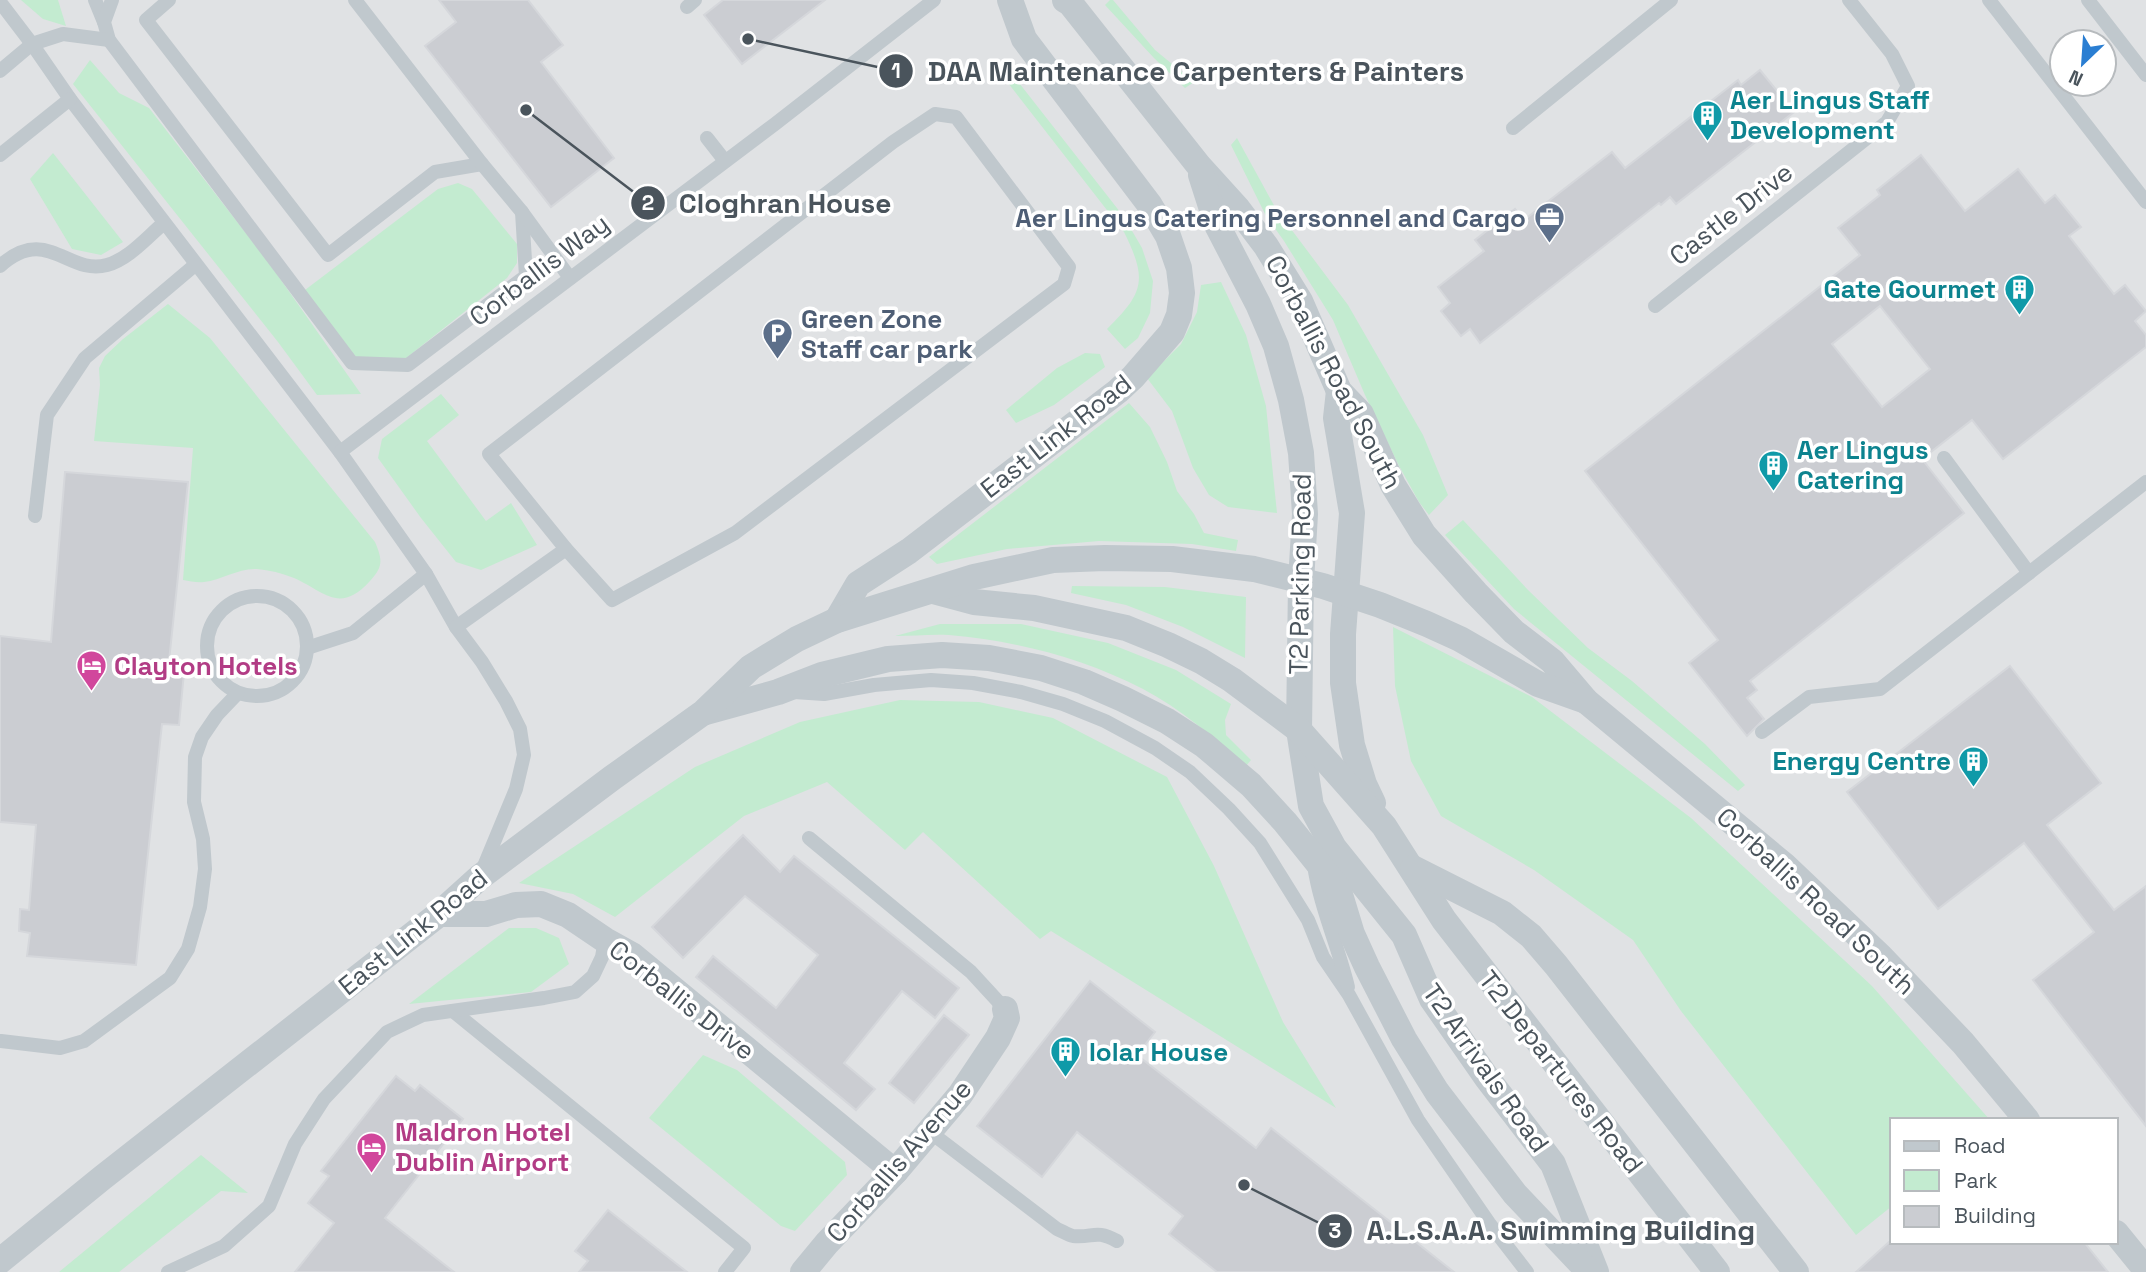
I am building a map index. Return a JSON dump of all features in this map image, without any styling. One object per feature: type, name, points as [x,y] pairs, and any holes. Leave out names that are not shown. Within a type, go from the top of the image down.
[{"type":"street","name":"East Link Road","points":[[837,620],[858,584],[909,551],[1118,391],[1172,332],[1179,315],[1182,293],[1179,268],[1168,236],[1149,204],[1024,39],[1010,0]]},
{"type":"street","name":"Corballis Road South","points":[[1065,0],[1199,166],[1238,209],[1279,268],[1300,301],[1339,391],[1361,414],[1394,485],[1424,535],[1514,632],[1552,661],[1586,701],[1784,865],[1881,957],[1964,1043],[2025,1118]]},
{"type":"street","name":"T2 Parking Road","points":[[1199,166],[1217,225],[1258,304],[1276,346],[1292,400],[1301,453],[1305,514],[1298,730],[1311,806]]},
{"type":"street","points":[[1339,391],[1336,418],[1352,513],[1343,646],[1345,710],[1352,746],[1364,784],[1384,826]]},
{"type":"street","name":"East Link Road","points":[[0,1261],[439,914],[480,877],[704,712],[751,667],[797,639],[837,620],[933,590],[1053,560],[1172,559],[1254,569],[1301,582]]},
{"type":"street","name":"Corballis Road South","points":[[1301,582],[1380,605],[1438,629],[1538,684],[1586,701]]},
{"type":"street","points":[[933,590],[974,602],[1034,608],[1126,628],[1168,645],[1222,674],[1298,730],[1384,826]]},
{"type":"street","name":"T2 Arrivals Road","points":[[778,692],[822,674],[888,659],[942,654],[989,658],[1041,668],[1084,682],[1167,721],[1204,745],[1251,785],[1338,888],[1352,934],[1367,967],[1404,1039],[1437,1092],[1515,1194],[1589,1272]]},
{"type":"street","name":"T2 Parking Road","points":[[704,712],[778,692]]},
{"type":"street","name":"T2 Arrivals Road","points":[[1311,806],[1335,848],[1404,935],[1432,999],[1487,1078],[1553,1164],[1596,1272]]},
{"type":"street","name":"T2 Departures Road","points":[[1384,826],[1444,920],[1717,1272]]},
{"type":"street","points":[[1411,867],[1502,913],[1531,936],[1796,1272]]},
{"type":"street","name":"Corballis Drive","points":[[439,914],[486,914],[516,905],[541,904],[569,915],[632,956],[895,1172]]},
{"type":"street","name":"Corballis Avenue","points":[[803,1272],[895,1172],[960,1095],[998,1038],[1007,1018],[1005,1009]]},
{"type":"street","points":[[2118,1235],[2146,1270]]},
{"type":"lane","points":[[95,0],[109,40],[352,363],[408,365],[526,276],[522,212]]},
{"type":"lane","points":[[104,22],[112,0]]},
{"type":"lane","points":[[169,0],[146,20],[328,255],[435,172],[482,164]]},
{"type":"lane","points":[[355,0],[522,212],[570,278]]},
{"type":"lane","name":"Corballis Way","points":[[341,452],[934,0]]},
{"type":"lane","points":[[1513,128],[1671,0]]},
{"type":"lane","name":"Castle Drive","points":[[1656,306],[1887,122],[1908,86],[1892,54],[1849,0]]},
{"type":"lane","points":[[1989,0],[2146,202]]},
{"type":"lane","points":[[2088,0],[2146,75]]},
{"type":"lane","points":[[0,2],[195,265],[341,452],[426,574],[456,628],[482,662],[506,701],[520,729],[524,755],[516,789],[480,877]]},
{"type":"lane","points":[[0,71],[32,44],[63,34],[109,40]]},
{"type":"lane","points":[[0,155],[70,99]]},
{"type":"lane","points":[[935,114],[956,117],[1069,267],[1064,284],[734,533],[612,600],[566,549],[489,454],[893,142],[935,114]]},
{"type":"lane","points":[[707,138],[724,161]]},
{"type":"lane","points":[[0,266],[7,259],[28,250],[47,250],[88,265],[107,265],[124,257],[164,223]]},
{"type":"lane","points":[[36,516],[47,415],[85,358],[195,265]]},
{"type":"lane","points":[[1944,458],[2029,573]]},
{"type":"lane","points":[[1762,732],[1810,697],[1880,689],[2146,482]]},
{"type":"lane","points":[[456,628],[566,549]]},
{"type":"lane","points":[[307,648],[353,633],[426,574]]},
{"type":"lane","points":[[252,596],[269,597],[284,604],[297,616],[305,631],[307,648],[304,663],[296,678],[285,688],[270,695],[238,693],[224,685],[214,673],[207,657],[206,640],[211,624],[221,611],[235,600],[252,596]]},
{"type":"lane","name":"T2 Parking Road","points":[[778,692],[824,694],[874,685],[932,680],[973,683],[1063,704],[1105,721],[1155,748],[1190,772],[1229,808],[1260,843],[1308,920],[1323,957],[1349,995],[1418,1120],[1489,1223],[1527,1272]]},
{"type":"lane","points":[[1,1041],[60,1048],[85,1041],[170,978],[188,948],[200,907],[205,869],[203,839],[194,802],[195,757],[202,737],[217,715],[238,693]]},
{"type":"lane","name":"T2 Parking Road","points":[[1311,806],[1312,855],[1316,883],[1340,956],[1349,995]]},
{"type":"lane","points":[[809,838],[971,972],[1005,1009]]},
{"type":"lane","points":[[168,1272],[224,1246],[269,1206],[295,1144],[324,1099],[387,1032],[422,1015],[575,992],[593,976],[602,957],[605,940]]},
{"type":"lane","points":[[453,1011],[744,1248],[725,1272]]},
{"type":"lane","points":[[930,1132],[1058,1229],[1072,1236],[1097,1233],[1117,1241]]},
{"type":"shaded area","points":[[0,0],[2146,0],[2146,1272],[0,1272]]},
{"type":"green space","points":[[21,0],[58,0],[66,26],[43,19]]},
{"type":"green space","points":[[1113,0],[1155,50],[1194,82],[1185,88],[1154,58],[1105,5]]},
{"type":"green space","points":[[90,60],[119,93],[149,108],[269,263],[361,394],[317,395],[73,84]]},
{"type":"green space","points":[[1009,70],[1124,217],[1142,248],[1153,281],[1150,313],[1138,338],[1125,349],[1107,329],[1129,305],[1138,284],[1139,274],[1131,248],[1124,232],[1001,74]]},
{"type":"green space","points":[[1237,138],[1276,209],[1348,305],[1423,435],[1448,495],[1429,515],[1398,464],[1333,320],[1266,216],[1231,145]]},
{"type":"green space","points":[[53,153],[123,242],[101,255],[72,249],[30,179]]},
{"type":"green space","points":[[458,183],[472,189],[517,244],[517,263],[507,278],[405,359],[355,358],[305,290],[438,189]]},
{"type":"green space","points":[[1221,282],[1246,335],[1266,406],[1277,513],[1228,507],[1209,495],[1193,468],[1172,411],[1147,378],[1181,344],[1197,312],[1201,285]]},
{"type":"green space","points":[[168,304],[210,338],[375,542],[380,567],[375,576],[359,591],[349,597],[332,597],[289,576],[257,569],[243,570],[204,582],[183,580],[193,448],[94,441],[100,385],[99,368],[105,356]]},
{"type":"green space","points":[[1085,353],[1100,354],[1105,367],[1054,405],[1016,423],[1006,410],[1057,368]]},
{"type":"green space","points":[[441,394],[459,415],[427,441],[486,521],[511,503],[537,545],[481,570],[456,562],[378,458],[382,439]]},
{"type":"green space","points":[[1129,403],[1150,427],[1177,491],[1204,533],[1238,540],[1236,551],[1192,544],[1099,541],[1007,549],[937,564],[929,557]]},
{"type":"green space","points":[[1463,520],[1528,590],[1588,648],[1632,681],[1705,744],[1745,785],[1738,791],[1514,609],[1445,535]]},
{"type":"green space","points":[[1072,586],[1165,587],[1246,597],[1245,658],[1183,627],[1126,605],[1071,593]]},
{"type":"green space","points":[[940,624],[1021,624],[1108,643],[1176,670],[1231,704],[1225,720],[1226,735],[1251,760],[1246,766],[1184,715],[1157,697],[1097,668],[1000,642],[942,635],[895,636]]},
{"type":"green space","points":[[1393,627],[1532,697],[1691,818],[1872,986],[1988,1118],[1890,1118],[1890,1208],[1856,1235],[1681,1011],[1633,940],[1534,870],[1441,816],[1411,761],[1395,686]]},
{"type":"green space","points":[[900,700],[979,702],[1053,718],[1167,777],[1214,866],[1283,1022],[1336,1108],[1051,931],[1040,939],[923,832],[905,850],[827,782],[744,816],[615,917],[573,894],[519,883],[695,767],[800,722]]},
{"type":"green space","points":[[509,928],[536,928],[559,938],[569,964],[531,992],[409,1004]]},
{"type":"green space","points":[[703,1055],[737,1070],[845,1162],[847,1175],[795,1231],[781,1226],[649,1118]]},
{"type":"green space","points":[[201,1155],[248,1193],[221,1191],[119,1272],[59,1272]]},
{"type":"building","points":[[439,0],[528,0],[563,45],[541,62],[614,158],[551,207],[425,46],[456,22]]},
{"type":"building","points":[[723,0],[825,0],[742,64],[704,15]]},
{"type":"building","name":"Aer Lingus Catering Personnel and Cargo","points":[[1760,70],[1794,112],[1676,204],[1670,197],[1661,205],[1659,203],[1480,343],[1470,329],[1461,336],[1441,311],[1450,303],[1438,287],[1484,251],[1475,240],[1515,209],[1524,220],[1612,152],[1625,168],[1738,80],[1741,85]]},
{"type":"building","name":"Aer Lingus Catering","points":[[1921,155],[1965,211],[2018,169],[2045,203],[2055,195],[2081,227],[2069,236],[2114,294],[2125,285],[2146,311],[2135,321],[2146,335],[2146,347],[2003,459],[1972,420],[1922,459],[1964,513],[1750,681],[1757,690],[1747,698],[1764,719],[1747,736],[1689,663],[1718,640],[1585,471],[1860,255],[1838,228],[1880,195],[1877,190]],"holes":[[[1880,306],[1930,369],[1882,407],[1832,344]]]},
{"type":"building","name":"Clayton Hotels","points":[[65,472],[188,482],[169,661],[185,662],[179,725],[162,724],[136,965],[27,956],[30,933],[19,931],[20,909],[29,910],[36,825],[0,822],[0,636],[51,642]]},
{"type":"building","name":"Energy Centre","points":[[2010,666],[2101,783],[2047,825],[2114,910],[2146,886],[2146,1126],[2033,980],[2094,932],[2024,843],[1938,909],[1847,792]]},
{"type":"building","points":[[743,835],[780,872],[794,856],[959,988],[935,1018],[902,991],[844,1063],[875,1089],[856,1110],[696,977],[713,956],[776,1008],[818,955],[745,896],[683,958],[652,927]]},
{"type":"building","points":[[1090,981],[1155,1032],[1137,1055],[1256,1148],[1271,1128],[1454,1272],[1217,1272],[1169,1234],[1183,1216],[1077,1132],[1042,1177],[977,1126]]},
{"type":"building","points":[[944,1015],[969,1035],[914,1103],[889,1083]]},
{"type":"building","name":"Maldron Hotel Dublin Airport","points":[[396,1076],[415,1091],[420,1085],[463,1119],[385,1218],[454,1272],[295,1272],[334,1223],[308,1203],[329,1176],[321,1171]]},
{"type":"building","name":"Maldron Hotel Dublin Airport","points":[[608,1210],[687,1272],[579,1272],[588,1261],[575,1251]]},
{"type":"building","points":[[1890,1242],[2086,1244],[2108,1272],[1856,1272]]},
{"type":"place","name":"DAA Maintenance Carpenters & Painters","points":[[748,39]]},
{"type":"place","name":"Cloghran House","points":[[526,110]]},
{"type":"place","name":"Aer Lingus Staff Development","points":[[1707,142]]},
{"type":"place","name":"Aer Lingus Catering Personnel and Cargo","points":[[1549,245]]},
{"type":"place","name":"Gate Gourmet","points":[[2019,316]]},
{"type":"place","name":"Green Zone Staff car park","points":[[778,361]]},
{"type":"place","name":"Aer Lingus Catering","points":[[1774,492]]},
{"type":"place","name":"Clayton Hotels","points":[[91,693]]},
{"type":"place","name":"Energy Centre","points":[[1974,788]]},
{"type":"place","name":"Iolar House","points":[[1066,1079]]},
{"type":"place","name":"Maldron Hotel Dublin Airport","points":[[372,1174]]},
{"type":"place","name":"A.L.S.A.A. Swimming Building","points":[[1244,1185]]}]
